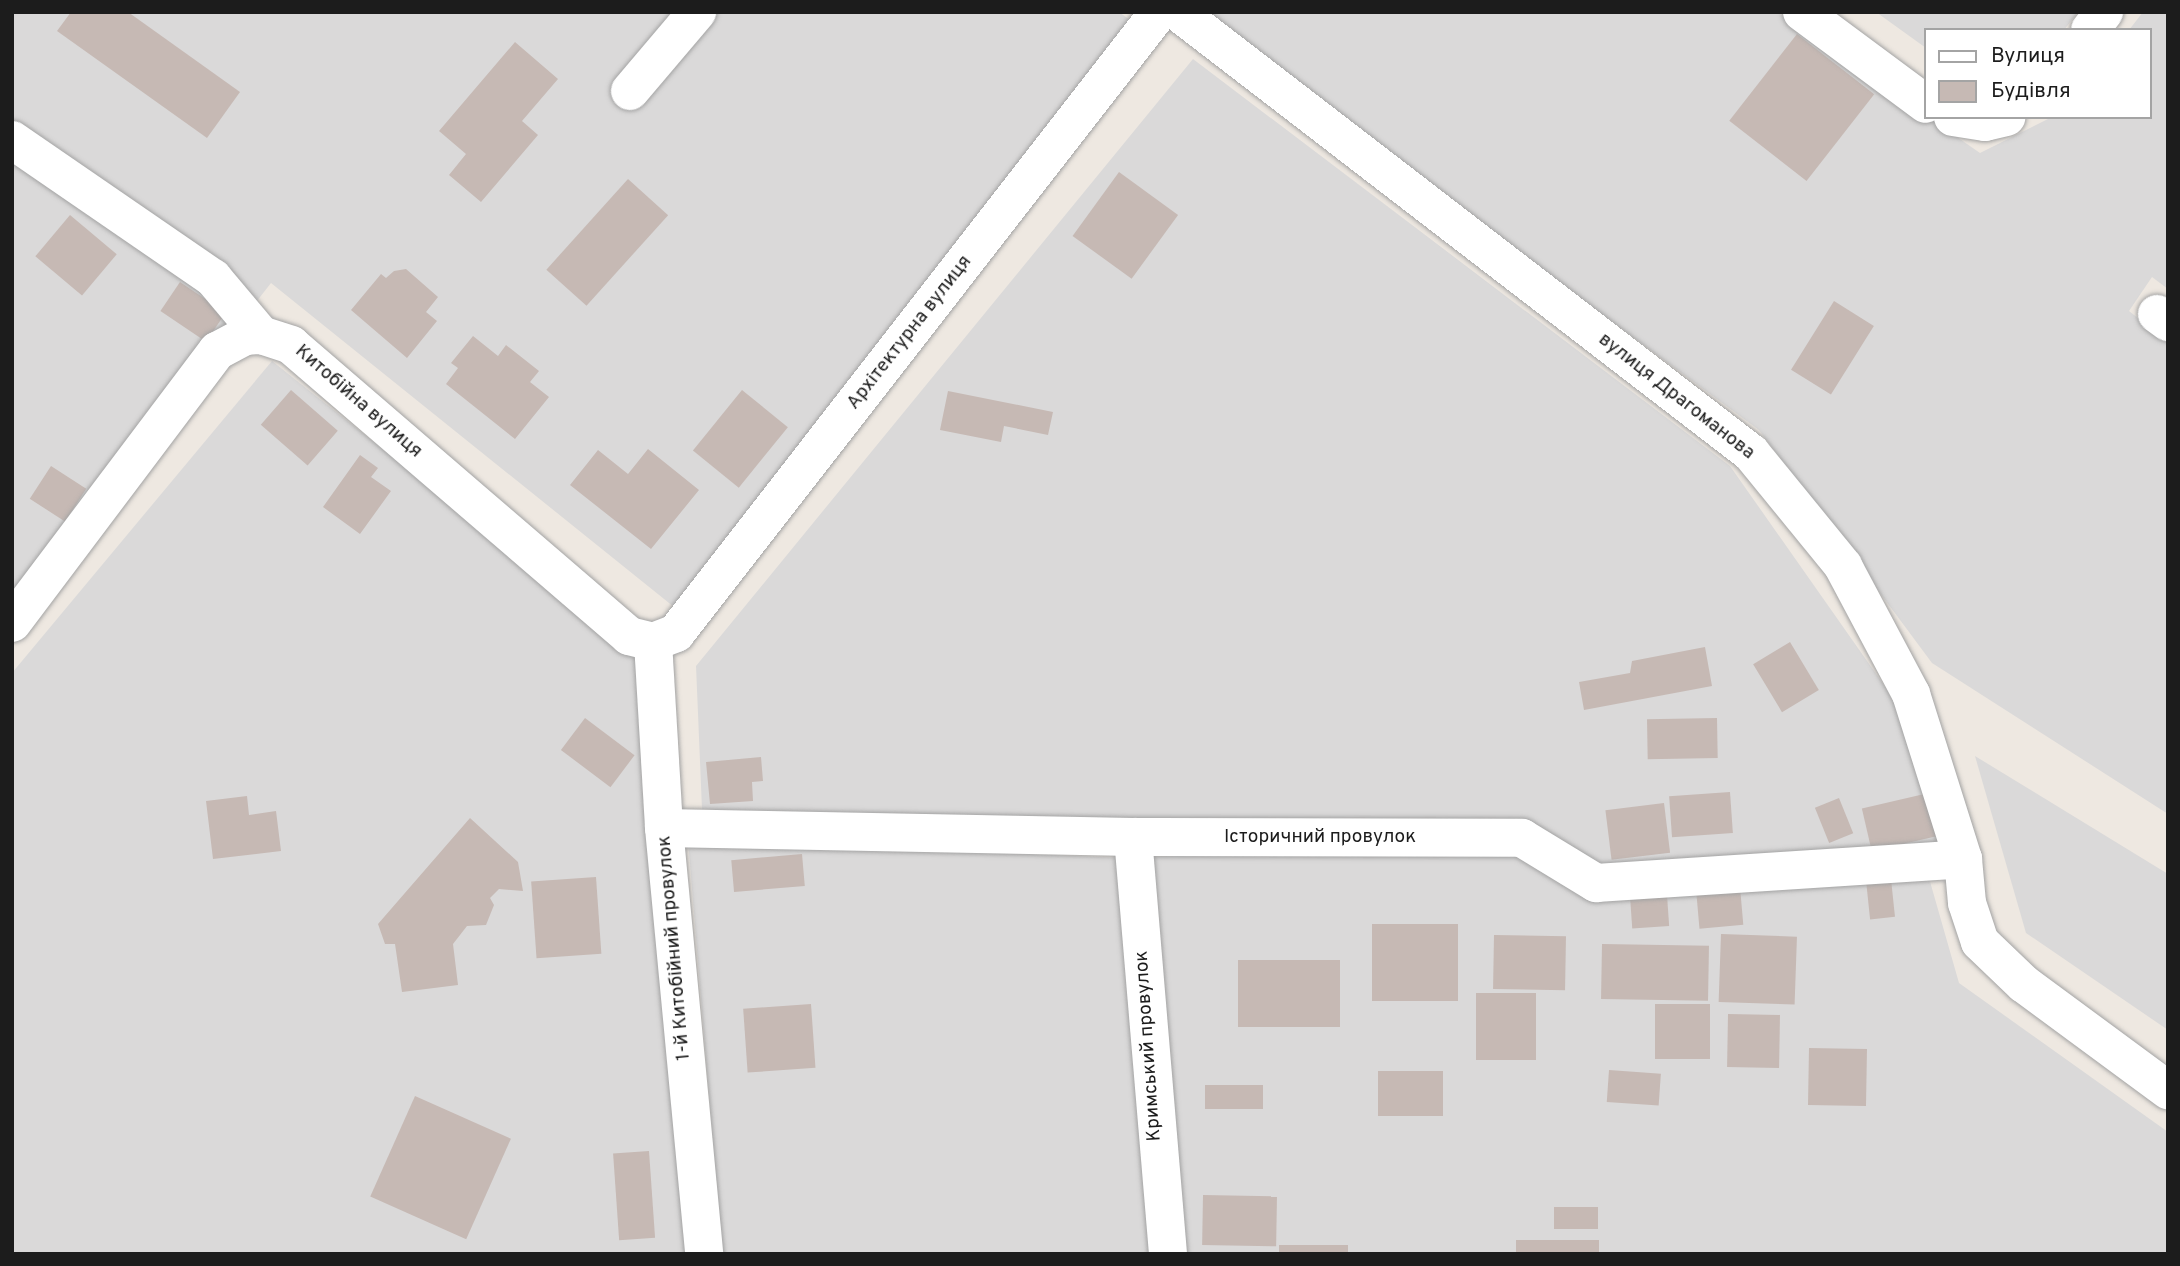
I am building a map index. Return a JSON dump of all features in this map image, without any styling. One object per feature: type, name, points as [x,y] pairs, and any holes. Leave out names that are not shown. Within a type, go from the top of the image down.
[{"type":"street","points":[[630,91],[697,12]]},
{"type":"street","name":"Архітектурна вулиця","points":[[653,642],[676,633],[685,624],[1159,12]]},
{"type":"street","name":"вулиця Драгоманова","points":[[1178,12],[1751,453],[1843,566],[1912,694],[1963,859],[1967,904],[1980,942],[2024,984],[2168,1090]]},
{"type":"street","points":[[1802,12],[1924,103]]},
{"type":"street","points":[[2092,28],[2104,12]]},
{"type":"street","points":[[1966,119],[1985,122],[1998,119]]},
{"type":"street","points":[[12,140],[213,278],[261,335]]},
{"type":"street","points":[[12,623],[218,351],[245,335],[261,335]]},
{"type":"street","name":"Китобійна вулиця","points":[[261,335],[291,345],[629,636],[653,642]]},
{"type":"street","name":"1-й Китобійний провулок","points":[[653,642],[664,828],[704,1254]]},
{"type":"street","points":[[1912,694],[1952,722]]},
{"type":"street","name":"Історичний провулок","points":[[664,828],[1133,837],[1522,838],[1596,883],[1963,859]]},
{"type":"street","name":"Кримський провулок","points":[[1133,837],[1168,1254]]},
{"type":"shaded area","points":[[12,12],[1119,12],[1141,28],[679,611],[271,283],[12,616]]},
{"type":"shaded area","points":[[1192,12],[1777,12],[1924,114],[1924,119],[1931,119],[1980,153],[2048,119],[2152,119],[2152,28],[2131,28],[2143,12],[2168,12],[2168,289],[2152,277],[2129,311],[2168,342],[2168,814],[1932,663],[1759,430]]},
{"type":"shaded area","points":[[1876,12],[2078,12],[2066,28],[1924,28],[1924,47]]},
{"type":"shaded area","points":[[1193,59],[1730,466],[1886,688],[1917,745],[1951,845],[1923,857],[1959,983],[2168,1132],[2168,1254],[1185,1254],[1150,857],[1327,851],[702,809],[696,666]]},
{"type":"shaded area","points":[[272,361],[656,667],[697,1254],[12,1254],[12,673]]},
{"type":"shaded area","points":[[1975,756],[2168,874],[2168,1030],[2026,933]]},
{"type":"shaded area","points":[[688,840],[1122,858],[1159,1254],[722,1254]]},
{"type":"building","points":[[71,12],[128,12],[240,92],[207,138],[57,31]]},
{"type":"building","points":[[1797,34],[1874,94],[1807,181],[1729,121]]},
{"type":"building","points":[[515,42],[558,79],[522,121],[538,135],[481,202],[449,175],[466,154],[439,131]]},
{"type":"building","points":[[1119,172],[1178,215],[1132,279],[1073,236]]},
{"type":"building","points":[[628,179],[668,215],[586,306],[546,270]]},
{"type":"building","points":[[70,215],[117,254],[82,296],[35,256]]},
{"type":"building","points":[[406,269],[438,297],[426,312],[437,321],[407,358],[351,310],[381,274],[386,278],[394,271]]},
{"type":"building","points":[[180,282],[226,313],[206,342],[160,311]]},
{"type":"building","points":[[1834,301],[1874,326],[1831,395],[1791,370]]},
{"type":"building","points":[[473,336],[498,356],[506,345],[539,371],[530,382],[549,397],[515,439],[446,384],[458,368],[451,363]]},
{"type":"building","points":[[291,390],[338,431],[308,465],[261,425]]},
{"type":"building","points":[[742,390],[788,427],[739,488],[693,451]]},
{"type":"building","points":[[948,391],[1053,412],[1048,435],[1004,426],[1001,442],[940,430]]},
{"type":"building","points":[[648,449],[699,490],[651,549],[570,485],[598,450],[628,474]]},
{"type":"building","points":[[360,455],[378,468],[371,477],[391,491],[360,534],[323,507]]},
{"type":"building","points":[[51,466],[86,489],[65,522],[30,499]]},
{"type":"building","points":[[1790,642],[1819,690],[1782,712],[1753,664]]},
{"type":"building","points":[[1705,647],[1712,686],[1584,710],[1579,682],[1630,673],[1632,661]]},
{"type":"building","points":[[585,718],[635,755],[610,787],[561,750]]},
{"type":"building","points":[[1717,718],[1718,758],[1648,759],[1647,719]]},
{"type":"building","points":[[761,757],[763,781],[752,782],[753,801],[710,804],[706,762]]},
{"type":"building","points":[[1730,792],[1733,833],[1672,837],[1669,796]]},
{"type":"building","points":[[1933,792],[1943,835],[1872,851],[1862,808]]},
{"type":"building","points":[[247,796],[249,815],[276,811],[281,851],[213,859],[206,801]]},
{"type":"building","points":[[1839,798],[1853,833],[1829,843],[1815,808]]},
{"type":"building","points":[[1664,803],[1670,853],[1612,860],[1605,810]]},
{"type":"building","points":[[470,818],[518,862],[523,891],[499,889],[490,898],[494,905],[486,925],[467,926],[453,944],[458,985],[402,992],[395,944],[385,944],[378,924]]},
{"type":"building","points":[[802,854],[805,886],[734,892],[731,860]]},
{"type":"building","points":[[596,877],[601,954],[537,958],[531,882]]},
{"type":"building","points":[[1891,879],[1895,917],[1870,919],[1866,882]]},
{"type":"building","points":[[1740,887],[1743,925],[1699,929],[1696,891]]},
{"type":"building","points":[[1667,895],[1669,926],[1632,929],[1630,898]]},
{"type":"building","points":[[1372,924],[1458,924],[1458,1001],[1372,1001]]},
{"type":"building","points":[[1721,934],[1797,937],[1795,1005],[1719,1002]]},
{"type":"building","points":[[1494,935],[1566,936],[1565,990],[1493,989]]},
{"type":"building","points":[[1602,944],[1709,946],[1708,1001],[1601,999]]},
{"type":"building","points":[[1238,960],[1340,960],[1340,1027],[1238,1027]]},
{"type":"building","points":[[1476,993],[1536,993],[1536,1060],[1476,1060]]},
{"type":"building","points":[[811,1004],[815,1068],[748,1073],[743,1009]]},
{"type":"building","points":[[1655,1004],[1710,1004],[1710,1059],[1655,1059]]},
{"type":"building","points":[[1728,1014],[1780,1015],[1779,1068],[1727,1067]]},
{"type":"building","points":[[1809,1048],[1867,1049],[1866,1106],[1808,1105]]},
{"type":"building","points":[[1609,1070],[1661,1074],[1659,1106],[1607,1102]]},
{"type":"building","points":[[1378,1071],[1443,1071],[1443,1116],[1378,1116]]},
{"type":"building","points":[[1205,1085],[1263,1085],[1263,1109],[1205,1109]]},
{"type":"building","points":[[415,1096],[511,1139],[466,1239],[370,1196]]},
{"type":"building","points":[[649,1151],[655,1238],[619,1240],[613,1154]]},
{"type":"building","points":[[1203,1195],[1277,1196],[1276,1246],[1202,1245]]},
{"type":"building","points":[[1554,1207],[1598,1207],[1598,1229],[1554,1229]]},
{"type":"building","points":[[1516,1240],[1599,1240],[1599,1254],[1516,1254]]},
{"type":"building","points":[[1279,1245],[1348,1245],[1348,1254],[1279,1254]]}]
